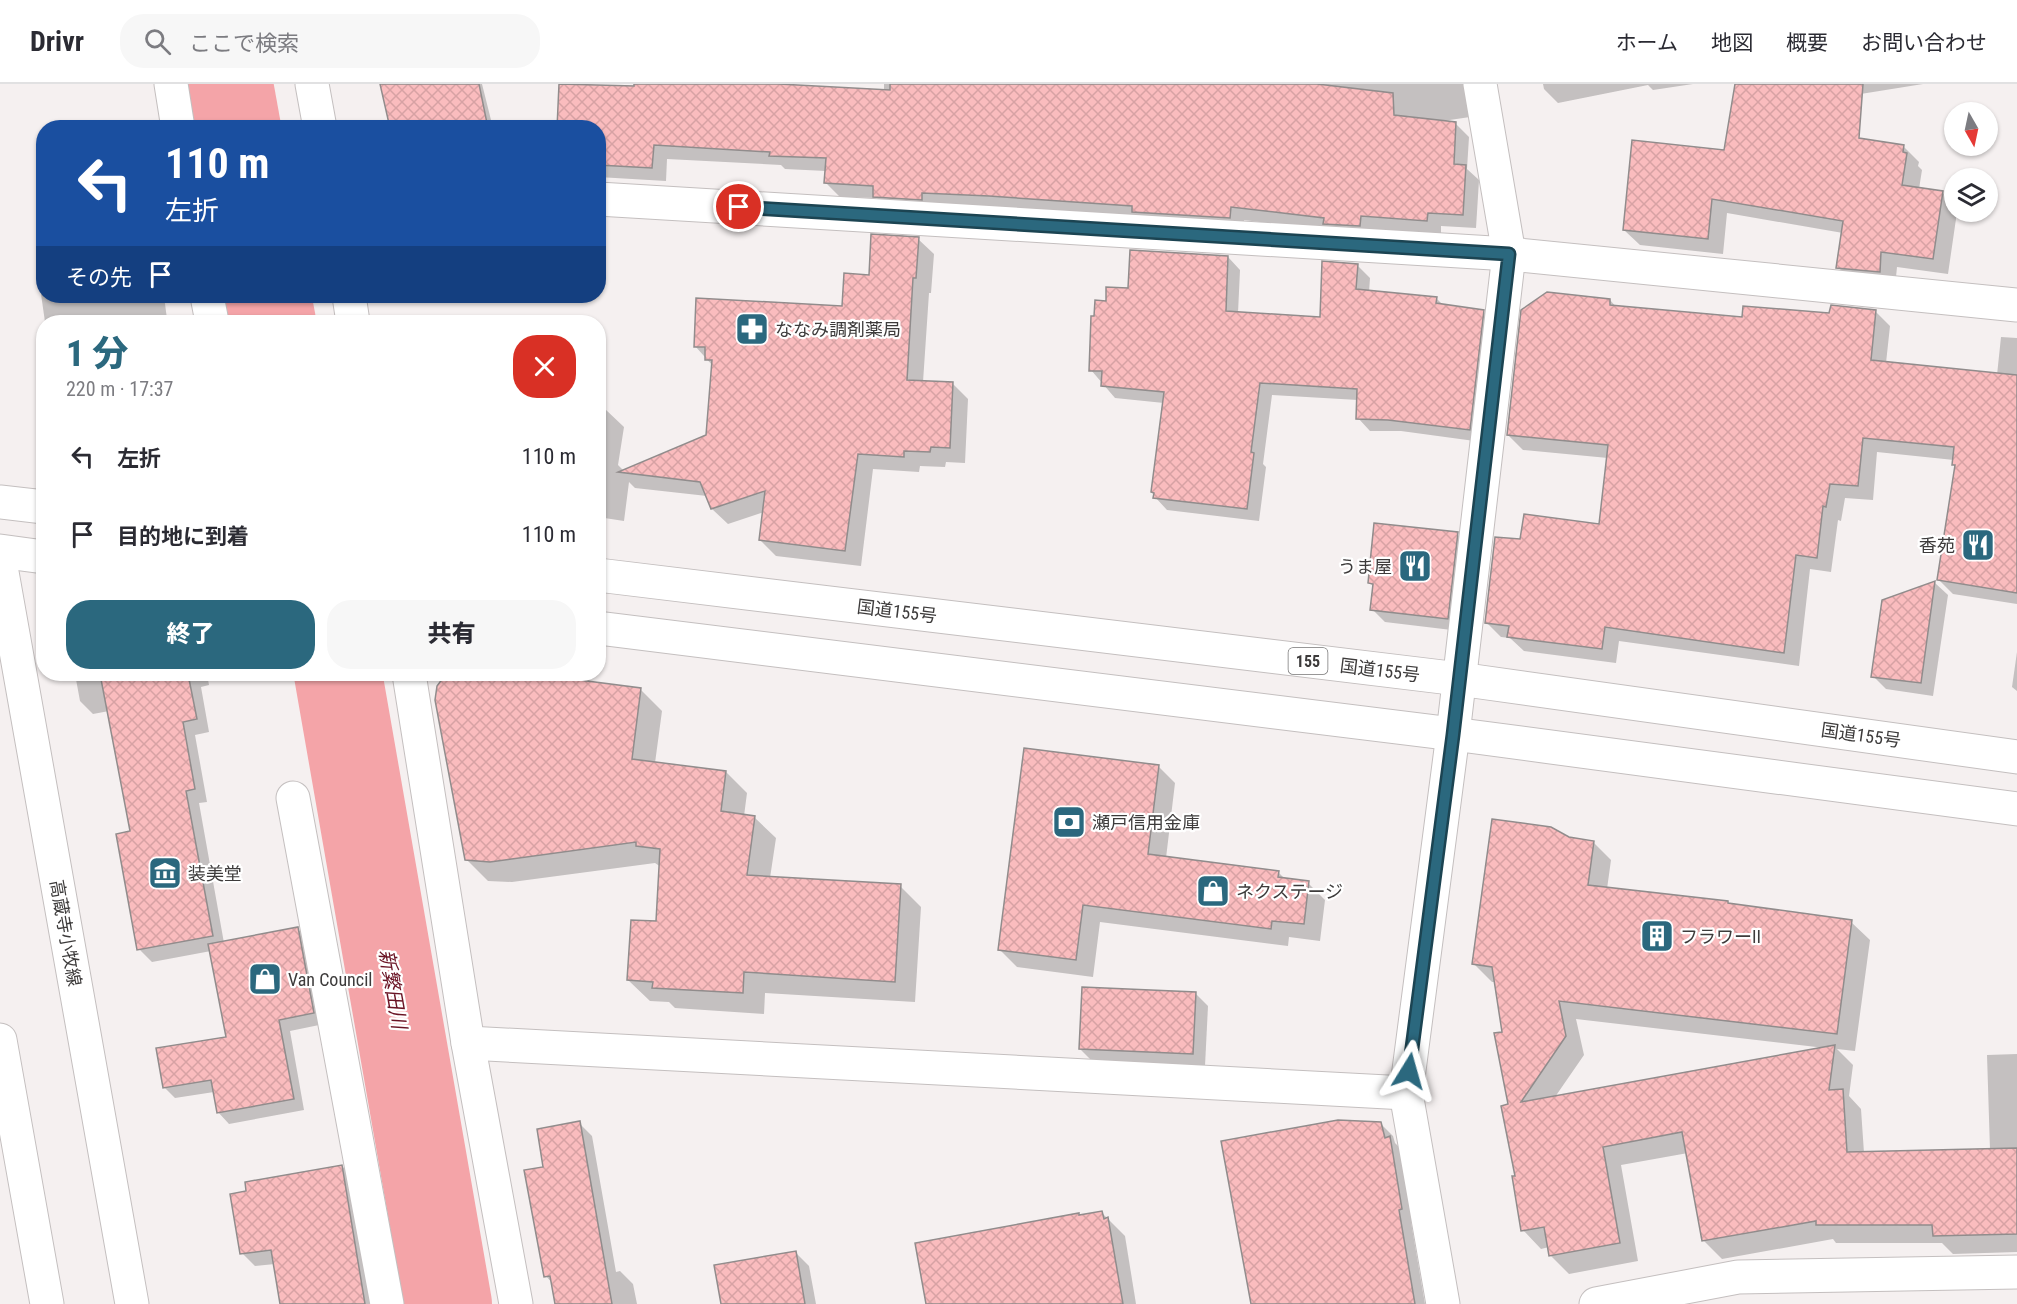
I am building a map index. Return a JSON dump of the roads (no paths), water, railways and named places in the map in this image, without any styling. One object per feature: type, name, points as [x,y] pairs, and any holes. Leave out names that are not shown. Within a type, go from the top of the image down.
[{"type":"main road","points":[[171,84],[177,120]]},
{"type":"main road","points":[[312,84],[319,120]]},
{"type":"main road","points":[[1443,1304],[1406,1093],[1460,679],[1509,254],[1480,84]]},
{"type":"main road","points":[[606,199],[1509,254],[2017,305]]},
{"type":"main road","points":[[0,502],[36,506]]},
{"type":"main road","points":[[0,551],[36,556]]},
{"type":"main road","name":"高蔵寺小牧線","points":[[0,561],[132,1304]]},
{"type":"main road","name":"国道155号","points":[[606,575],[1460,679],[2017,757]]},
{"type":"main road","points":[[606,629],[1453,735],[2017,809]]},
{"type":"main road","points":[[410,681],[468,1043],[516,1304]]},
{"type":"main road","points":[[293,798],[387,1304]]},
{"type":"main road","points":[[0,1040],[47,1304]]},
{"type":"main road","points":[[468,1043],[1406,1093]]},
{"type":"main road","points":[[1596,1304],[1737,1277],[2017,1272]]},
{"type":"waterway","name":"新繁田川","points":[[229,84],[236,120]]},
{"type":"waterway","name":"新繁田川","points":[[268,303],[271,315]]},
{"type":"waterway","name":"新繁田川","points":[[339,681],[448,1304]]},
{"type":"place","name":"ななみ調剤薬局","points":[[752,329]]},
{"type":"place","name":"香苑","points":[[1978,545]]},
{"type":"place","name":"うま屋","points":[[1415,566]]},
{"type":"place","name":"瀬戸信用金庫","points":[[1069,822]]},
{"type":"place","name":"装美堂","points":[[165,873]]},
{"type":"place","name":"ネクステージ","points":[[1213,891]]},
{"type":"place","name":"フラワーII","points":[[1657,936]]},
{"type":"place","name":"Van Council","points":[[265,979]]}]
